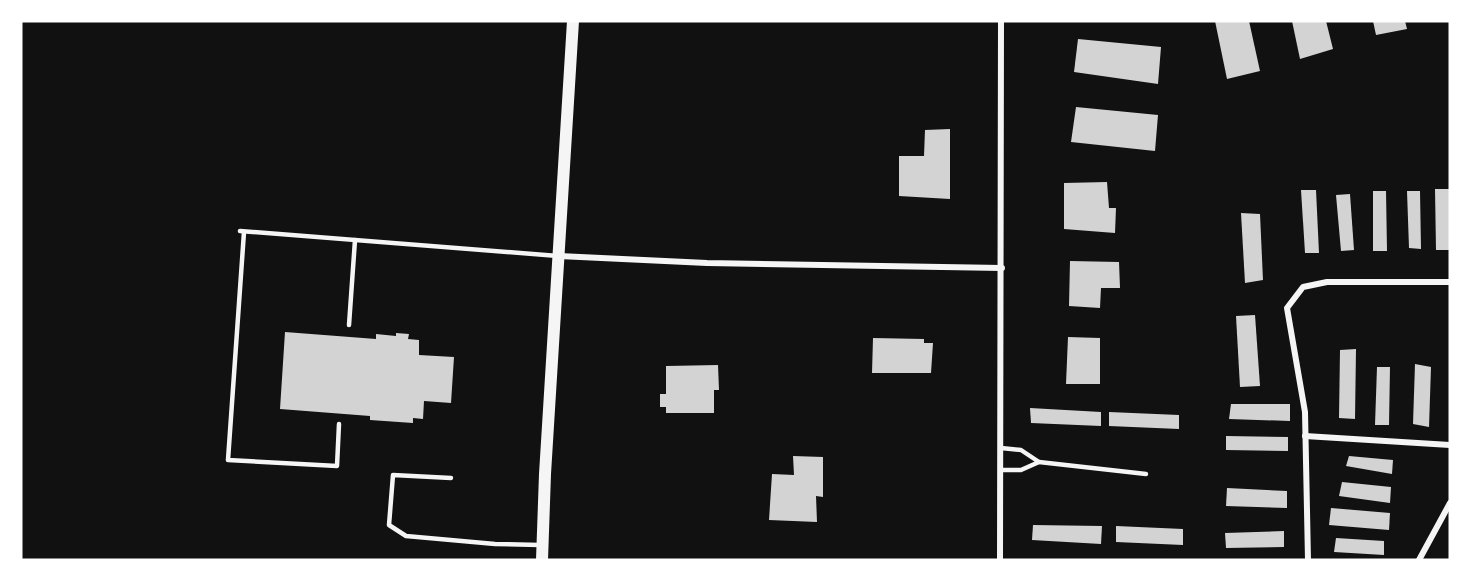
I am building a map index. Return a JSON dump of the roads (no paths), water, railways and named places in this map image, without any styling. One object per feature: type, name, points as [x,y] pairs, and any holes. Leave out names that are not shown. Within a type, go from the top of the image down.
[{"type":"main road","points":[[542,560],[573,21]]},
{"type":"street","points":[[1000,560],[1001,21]]},
{"type":"street","points":[[558,256],[707,263],[1002,268]]},
{"type":"street","points":[[1308,560],[1305,412],[1287,308],[1303,287],[1327,282],[1450,282]]},
{"type":"street","points":[[1305,436],[1450,445]]},
{"type":"street","points":[[1419,560],[1450,503]]},
{"type":"lane","points":[[339,424],[338,466],[228,460],[242,231],[558,256]]},
{"type":"lane","points":[[350,325],[355,240]]},
{"type":"lane","points":[[1001,448],[1021,450],[1039,462],[1146,474]]},
{"type":"lane","points":[[1000,470],[1021,470],[1039,462]]},
{"type":"lane","points":[[451,478],[393,475],[389,525],[406,536],[495,544],[543,545]]}]
